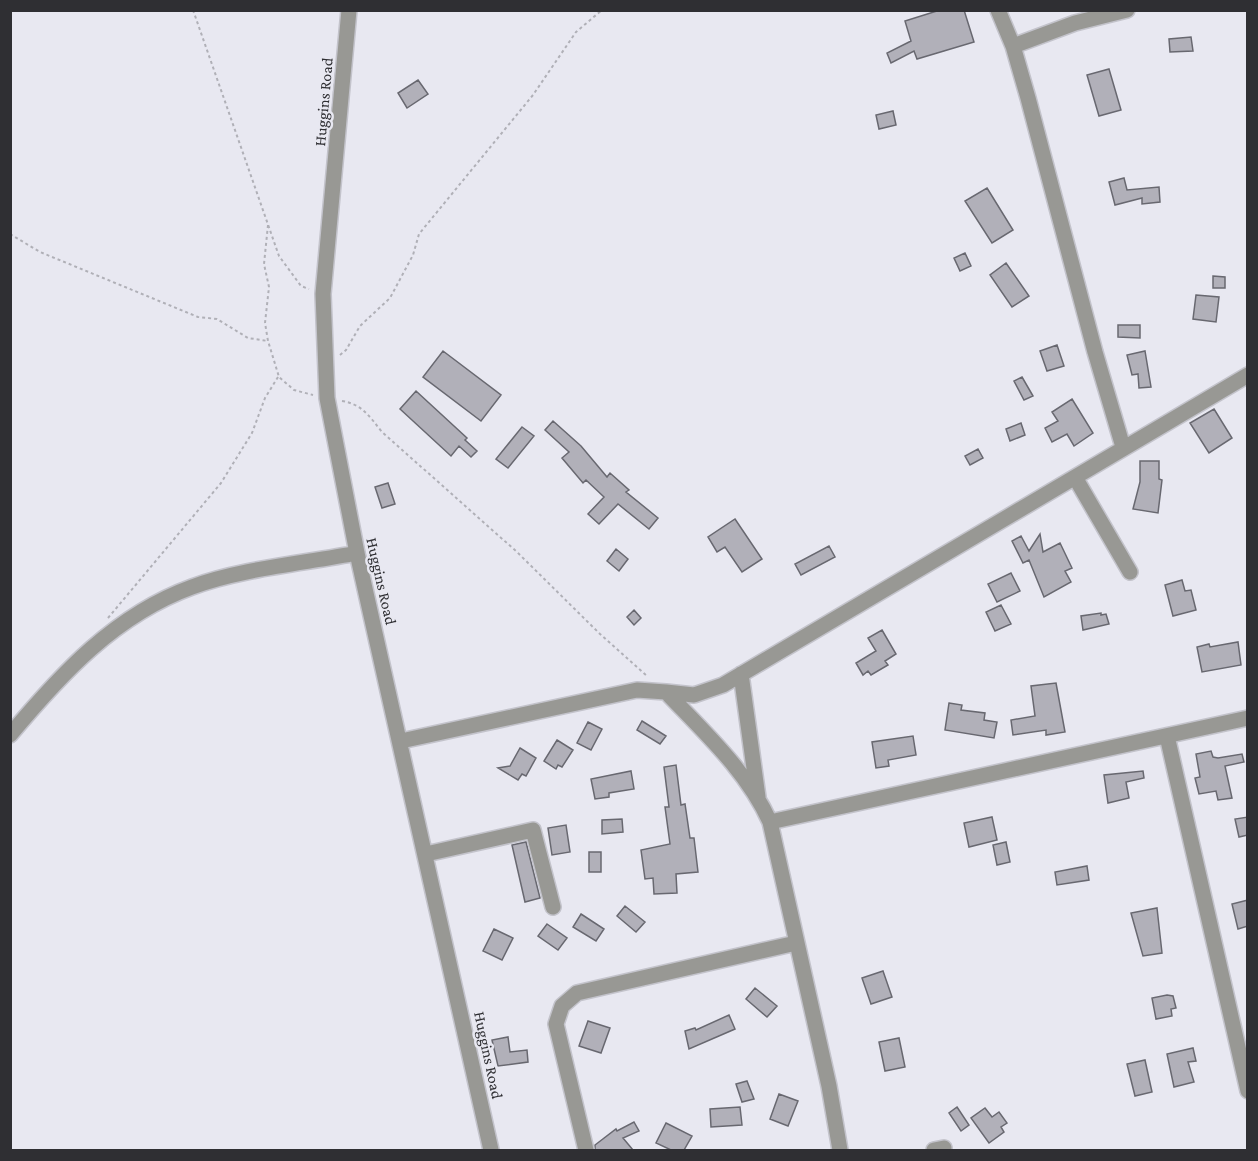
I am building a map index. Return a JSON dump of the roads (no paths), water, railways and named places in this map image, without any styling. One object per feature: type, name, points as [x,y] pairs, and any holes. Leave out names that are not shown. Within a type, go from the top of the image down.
[{"type":"street","name":"Huggins Road","points":[[349,10],[323,294],[327,398],[357,553],[491,1150]]},
{"type":"street","points":[[998,10],[1012,46],[1123,447]]},
{"type":"street","points":[[1012,46],[1076,23],[1127,10]]},
{"type":"street","points":[[401,741],[637,690],[694,695],[723,685],[1248,375]]},
{"type":"street","points":[[1076,478],[1130,572]]},
{"type":"street","points":[[10,735],[57,678],[102,638],[138,612],[192,587],[357,553]]},
{"type":"street","points":[[741,674],[758,797]]},
{"type":"street","points":[[666,692],[725,754],[758,797],[770,822],[829,1086],[840,1150]]},
{"type":"street","points":[[770,822],[1248,718]]},
{"type":"street","points":[[1167,736],[1248,1091]]},
{"type":"street","points":[[426,854],[533,830],[553,907]]},
{"type":"street","points":[[586,1150],[556,1024],[562,1006],[577,993],[796,943]]}]
